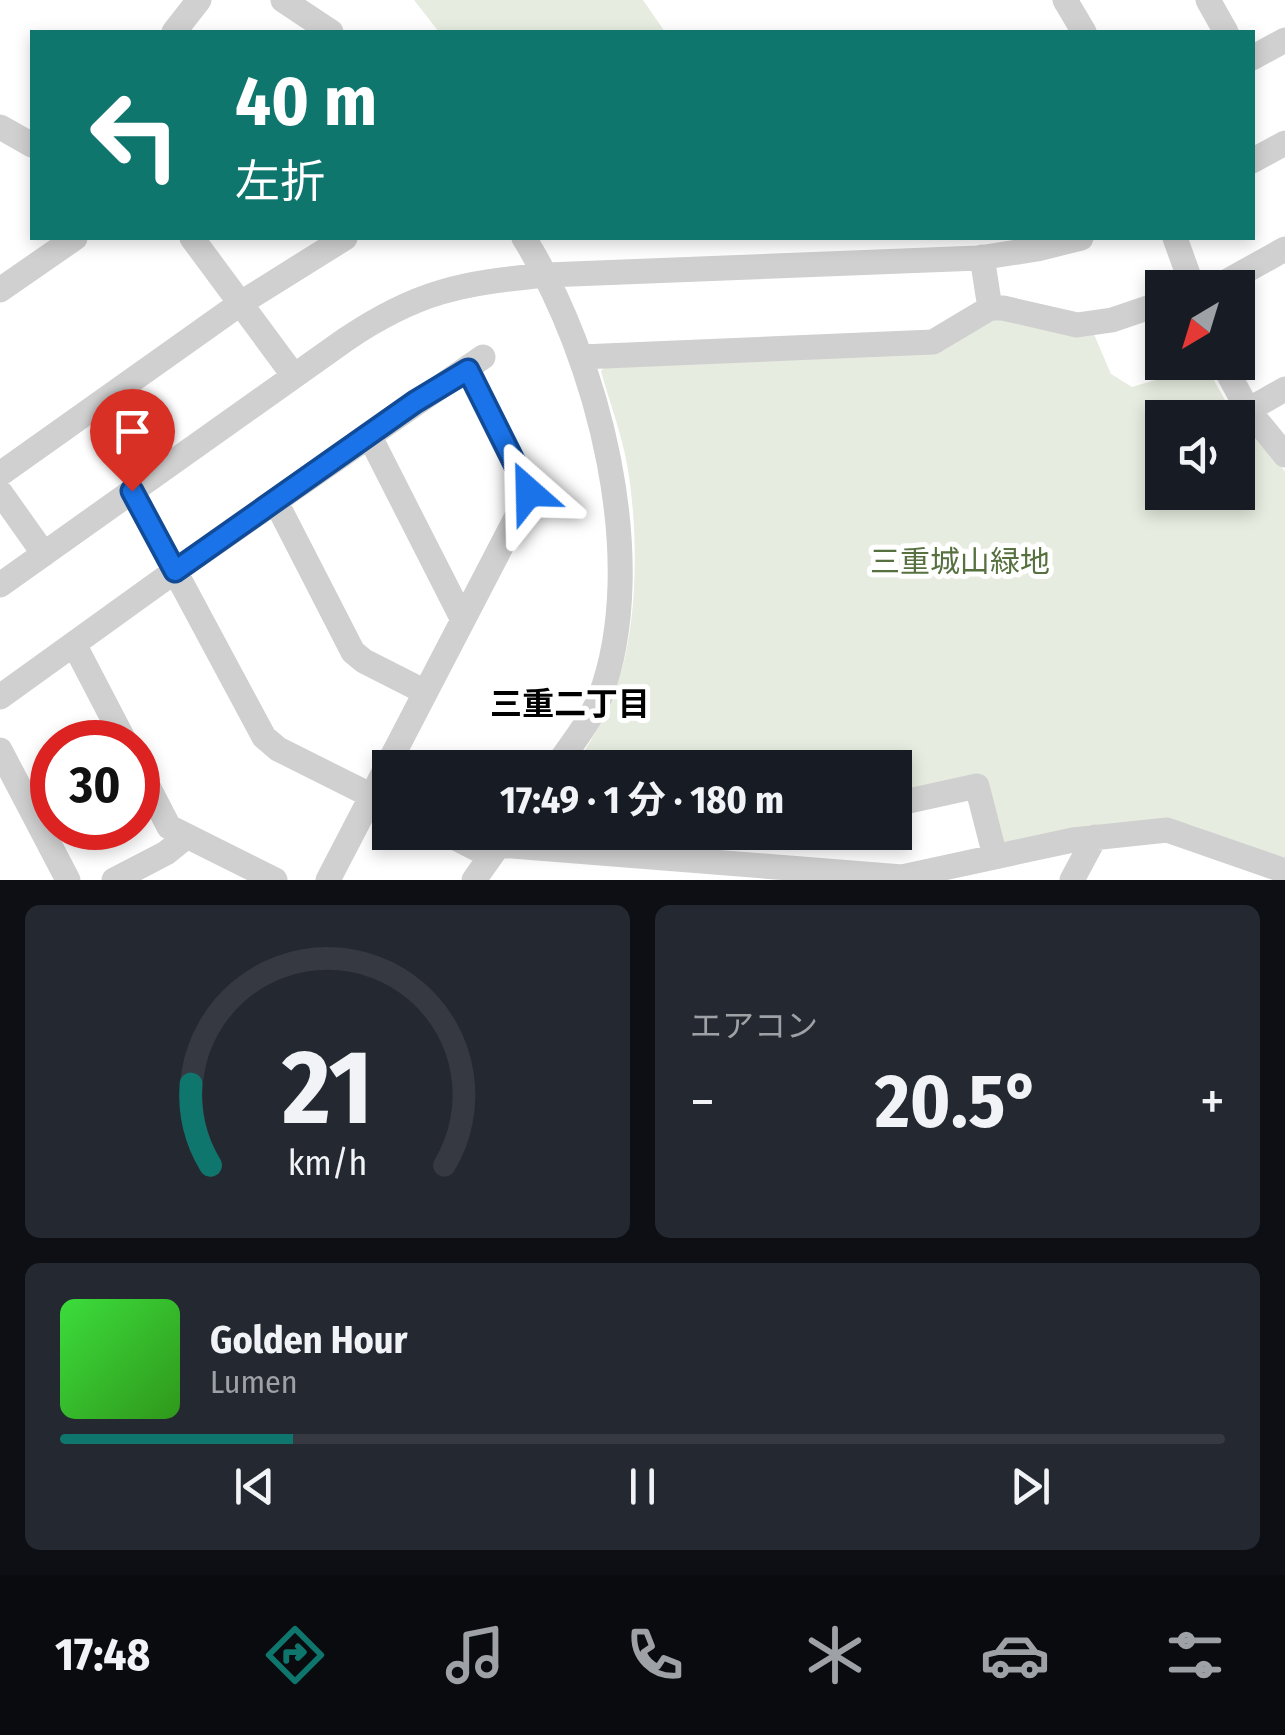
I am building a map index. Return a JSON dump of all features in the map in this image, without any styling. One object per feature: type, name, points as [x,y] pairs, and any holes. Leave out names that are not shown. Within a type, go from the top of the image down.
[{"type":"street","points":[[182,30],[199,0]]},
{"type":"street","points":[[283,0],[328,30]]},
{"type":"street","points":[[1064,0],[1083,30]]},
{"type":"street","points":[[1208,0],[1225,30]]},
{"type":"street","points":[[1255,56],[1285,40]]},
{"type":"street","points":[[0,127],[30,144]]},
{"type":"street","points":[[1255,159],[1285,143]]},
{"type":"street","points":[[0,290],[72,240]]},
{"type":"street","points":[[194,240],[294,376]]},
{"type":"street","points":[[0,474],[242,303],[342,240]]},
{"type":"street","points":[[525,240],[547,275],[581,357],[599,415],[619,538],[616,613],[608,670],[598,702],[567,750]]},
{"type":"street","points":[[0,585],[367,325],[425,295],[482,281],[547,275],[982,258],[1073,240]]},
{"type":"street","points":[[1176,240],[1187,270]]},
{"type":"street","points":[[1247,270],[1285,249]]},
{"type":"street","points":[[982,258],[990,308]]},
{"type":"street","points":[[581,357],[933,342],[990,308],[1076,325],[1112,320],[1145,309]]},
{"type":"street","points":[[0,697],[369,434],[476,364],[529,492],[425,692],[401,750]]},
{"type":"street","points":[[1255,406],[1285,389]]},
{"type":"street","points":[[1255,419],[1285,455]]},
{"type":"street","points":[[369,434],[463,620]]},
{"type":"street","points":[[132,491],[264,737],[278,749],[372,796]]},
{"type":"street","points":[[0,492],[44,554]]},
{"type":"street","points":[[276,502],[353,652],[425,692]]},
{"type":"street","points":[[74,644],[114,720]]},
{"type":"street","points":[[0,750],[68,880]]},
{"type":"street","points":[[912,800],[976,786],[995,856]]},
{"type":"street","points":[[160,810],[169,828],[275,880]]},
{"type":"street","points":[[328,880],[372,814]]},
{"type":"street","points":[[558,850],[902,879],[1096,837],[1167,830],[1285,872]]},
{"type":"street","points":[[114,880],[166,854],[187,836]]},
{"type":"street","points":[[1072,880],[1096,837]]},
{"type":"street","points":[[474,880],[495,850]]},
{"type":"green space","points":[[414,0],[643,0],[664,30],[437,30]]},
{"type":"green space","name":"三重城山緑地","points":[[991,316],[1093,332],[1111,374],[1132,387],[1155,380],[1214,380],[1225,400],[1145,400],[1145,510],[1255,510],[1255,438],[1285,471],[1285,860],[1168,820],[996,845],[981,781],[912,795],[912,750],[585,750],[617,685],[627,648],[634,594],[630,483],[601,371],[607,364],[897,352]]},
{"type":"district","name":"三重二丁目","points":[[570,704]]},
{"type":"route","points":[[132,491],[175,571],[415,402],[468,370],[529,492]]}]
